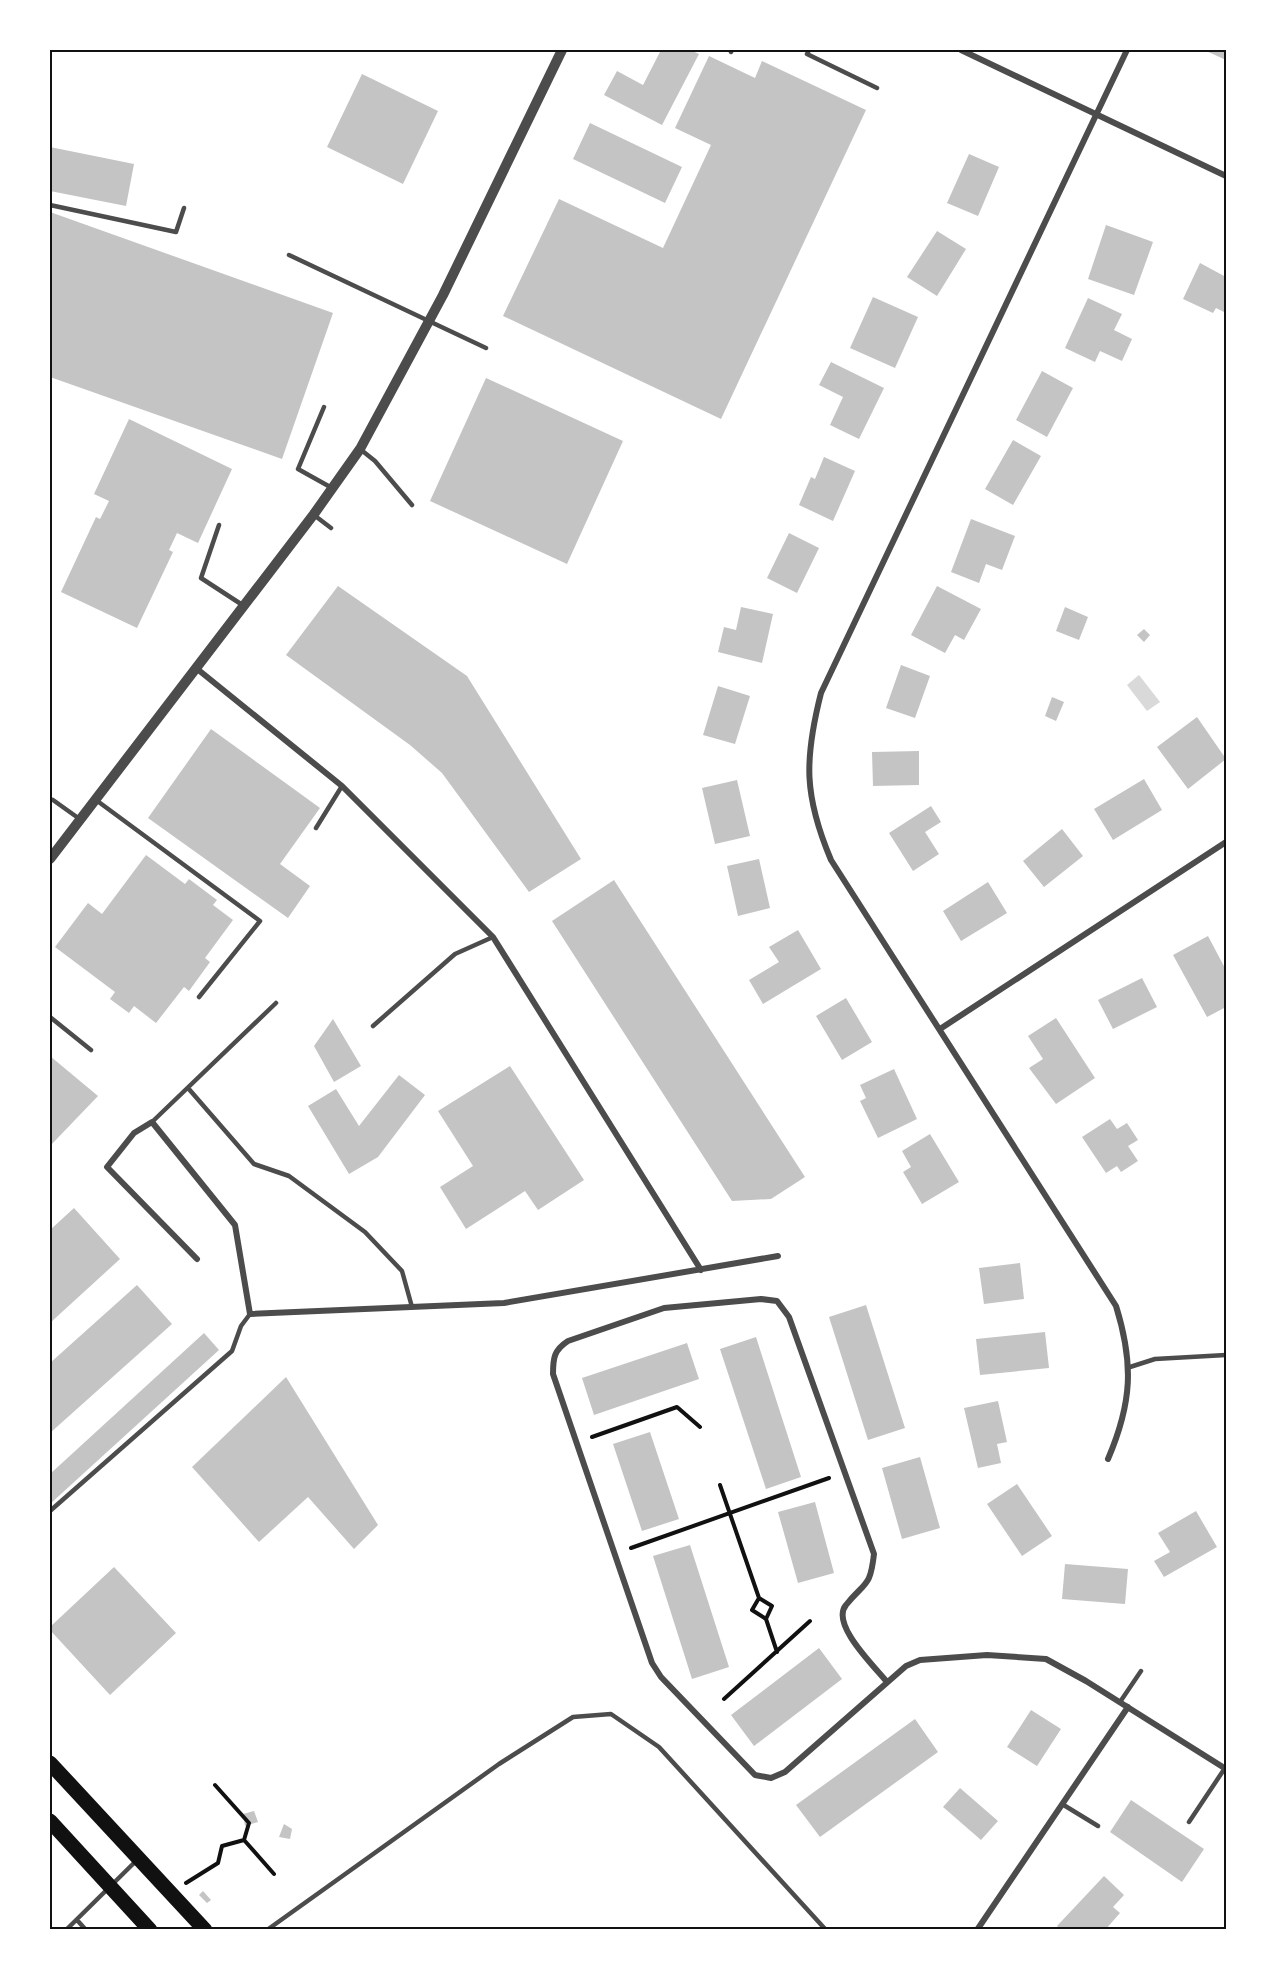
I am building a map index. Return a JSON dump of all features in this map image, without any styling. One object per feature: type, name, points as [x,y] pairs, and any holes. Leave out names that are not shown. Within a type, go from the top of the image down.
[{"type":"main road","points":[[50,1763],[205,1929]]},
{"type":"main road","points":[[50,1821],[150,1929]]},
{"type":"street","points":[[50,859],[333,489],[360,449],[429,321],[562,50]]},
{"type":"street","points":[[961,50],[1227,176]]},
{"type":"street","points":[[1108,1459],[1128,1400],[1130,1367],[1125,1337],[1108,1290],[831,860],[819,830],[811,799],[808,764],[811,733],[821,693],[1127,50]]},
{"type":"street","points":[[196,668],[342,786],[493,936],[701,1270]]},
{"type":"street","points":[[940,1029],[1227,842]]},
{"type":"street","points":[[197,1259],[107,1167],[134,1133],[152,1122],[235,1225],[250,1314],[504,1304],[778,1256]]},
{"type":"street","points":[[887,1682],[847,1633],[841,1617],[844,1606],[871,1578],[873,1554],[789,1317],[777,1301],[760,1299],[664,1308],[568,1341],[558,1347],[553,1357],[553,1374],[652,1663],[661,1677],[755,1775],[771,1778],[785,1773],[906,1666],[920,1660],[987,1655],[1046,1659],[1120,1702],[1226,1769]]},
{"type":"street","points":[[977,1929],[1128,1707]]},
{"type":"lane","points":[[809,50],[807,54],[878,88]]},
{"type":"lane","points":[[50,205],[176,232],[184,208]]},
{"type":"lane","points":[[289,255],[486,348]]},
{"type":"lane","points":[[324,407],[298,469],[333,489]]},
{"type":"lane","points":[[360,449],[375,461],[412,505]]},
{"type":"lane","points":[[314,514],[331,528]]},
{"type":"lane","points":[[219,525],[201,578],[244,606]]},
{"type":"lane","points":[[316,828],[342,786]]},
{"type":"lane","points":[[96,800],[260,921],[199,997]]},
{"type":"lane","points":[[52,801],[81,820]]},
{"type":"lane","points":[[373,1026],[455,954],[493,936]]},
{"type":"lane","points":[[152,1122],[276,1003]]},
{"type":"lane","points":[[50,1017],[91,1050]]},
{"type":"lane","points":[[188,1088],[254,1164],[289,1176],[365,1232],[402,1271],[412,1307]]},
{"type":"lane","points":[[50,1511],[232,1351],[241,1326],[250,1314]]},
{"type":"lane","points":[[1130,1367],[1155,1359],[1227,1355]]},
{"type":"lane","points":[[1120,1702],[1141,1671]]},
{"type":"lane","points":[[267,1929],[499,1764],[573,1717],[611,1714],[659,1747],[825,1929]]},
{"type":"lane","points":[[1189,1822],[1226,1769]]},
{"type":"lane","points":[[1062,1804],[1098,1826]]},
{"type":"lane","points":[[66,1929],[139,1858]]},
{"type":"lane","points":[[77,1920],[86,1929]]},
{"type":"path","points":[[592,1437],[677,1407],[700,1427]]},
{"type":"path","points":[[631,1548],[829,1478]]},
{"type":"path","points":[[720,1485],[759,1598],[772,1606],[766,1619]]},
{"type":"path","points":[[759,1598],[752,1610],[766,1619],[777,1652]]},
{"type":"path","points":[[724,1699],[810,1621]]},
{"type":"path","points":[[215,1785],[249,1823],[244,1840]]},
{"type":"path","points":[[244,1840],[274,1874]]},
{"type":"path","points":[[186,1883],[218,1863],[222,1846],[244,1840]]},
{"type":"shaded area","points":[[1139,675],[1160,702],[1147,711],[1127,685]]},
{"type":"building","points":[[661,50],[690,50],[699,54],[662,125],[604,95],[617,71],[643,85]]},
{"type":"building","points":[[1204,50],[1226,50],[1226,60]]},
{"type":"building","points":[[709,56],[755,78],[762,61],[866,110],[721,419],[503,316],[559,199],[663,248],[711,145],[675,128]]},
{"type":"building","points":[[362,74],[438,111],[403,184],[327,147]]},
{"type":"building","points":[[590,123],[682,167],[665,203],[573,159]]},
{"type":"building","points":[[50,147],[134,164],[126,206],[50,191]]},
{"type":"building","points":[[969,154],[999,167],[978,216],[947,203]]},
{"type":"building","points":[[50,212],[333,313],[282,459],[50,377]]},
{"type":"building","points":[[1106,225],[1153,242],[1134,295],[1088,279]]},
{"type":"building","points":[[937,231],[966,249],[937,296],[907,277]]},
{"type":"building","points":[[1200,263],[1226,277],[1226,313],[1216,308],[1213,313],[1183,299]]},
{"type":"building","points":[[873,297],[918,317],[895,368],[850,348]]},
{"type":"building","points":[[1088,298],[1122,314],[1114,330],[1132,339],[1122,361],[1100,351],[1095,362],[1065,348]]},
{"type":"building","points":[[831,362],[884,388],[859,439],[830,425],[843,397],[819,385]]},
{"type":"building","points":[[1042,371],[1073,388],[1047,437],[1016,420]]},
{"type":"building","points":[[486,378],[623,441],[567,564],[430,501]]},
{"type":"building","points":[[129,419],[232,469],[198,543],[177,533],[169,550],[173,552],[137,628],[61,592],[96,517],[100,519],[109,501],[94,494]]},
{"type":"building","points":[[1013,440],[1041,456],[1013,505],[985,489]]},
{"type":"building","points":[[824,457],[855,471],[833,521],[799,505],[811,477],[815,479]]},
{"type":"building","points":[[971,519],[1015,536],[1002,570],[986,564],[979,583],[951,572]]},
{"type":"building","points":[[789,533],[819,548],[797,593],[767,578]]},
{"type":"building","points":[[338,586],[467,676],[581,859],[529,892],[442,773],[410,745],[286,655]]},
{"type":"building","points":[[937,586],[981,609],[964,640],[955,635],[945,653],[911,635]]},
{"type":"building","points":[[741,607],[773,614],[762,663],[718,652],[724,627],[736,630]]},
{"type":"building","points":[[1065,607],[1088,617],[1079,640],[1056,631]]},
{"type":"building","points":[[1144,629],[1150,635],[1144,642],[1137,635]]},
{"type":"building","points":[[901,665],[930,676],[915,718],[886,708]]},
{"type":"building","points":[[718,686],[750,696],[735,744],[703,735]]},
{"type":"building","points":[[1052,697],[1064,702],[1056,721],[1045,716]]},
{"type":"building","points":[[1197,717],[1226,759],[1188,789],[1157,747]]},
{"type":"building","points":[[211,729],[320,808],[280,864],[310,886],[288,918],[148,818]]},
{"type":"building","points":[[919,751],[919,785],[873,786],[872,752]]},
{"type":"building","points":[[1144,779],[1162,810],[1113,840],[1094,809]]},
{"type":"building","points":[[737,780],[750,836],[715,844],[702,788]]},
{"type":"building","points":[[931,806],[941,822],[925,832],[939,854],[913,871],[889,833]]},
{"type":"building","points":[[1062,829],[1083,856],[1044,887],[1023,861]]},
{"type":"building","points":[[146,855],[185,884],[189,879],[217,900],[213,905],[233,920],[205,958],[210,962],[189,991],[184,987],[156,1023],[134,1006],[129,1013],[110,999],[115,992],[55,947],[88,903],[102,914]]},
{"type":"building","points":[[759,859],[770,908],[738,916],[727,866]]},
{"type":"building","points":[[614,880],[805,1177],[771,1199],[732,1201],[552,921]]},
{"type":"building","points":[[988,882],[1007,913],[961,941],[943,911]]},
{"type":"building","points":[[798,930],[821,969],[763,1004],[749,980],[779,962],[769,947]]},
{"type":"building","points":[[1208,936],[1226,970],[1226,1007],[1207,1017],[1173,955]]},
{"type":"building","points":[[1142,978],[1157,1007],[1113,1029],[1098,1000]]},
{"type":"building","points":[[846,998],[872,1042],[842,1060],[816,1016]]},
{"type":"building","points":[[1056,1018],[1095,1078],[1056,1104],[1029,1068],[1043,1059],[1028,1036]]},
{"type":"building","points":[[333,1019],[361,1066],[334,1082],[314,1046]]},
{"type":"building","points":[[50,1056],[98,1096],[50,1146]]},
{"type":"building","points":[[510,1066],[584,1180],[538,1210],[525,1191],[466,1229],[440,1187],[473,1166],[438,1111]]},
{"type":"building","points":[[894,1069],[917,1119],[878,1138],[860,1101],[866,1098],[860,1085]]},
{"type":"building","points":[[399,1075],[425,1095],[378,1157],[349,1174],[308,1106],[336,1089],[359,1126]]},
{"type":"building","points":[[1110,1119],[1117,1129],[1127,1123],[1138,1140],[1128,1146],[1138,1161],[1121,1172],[1117,1166],[1106,1173],[1082,1137]]},
{"type":"building","points":[[930,1134],[959,1182],[922,1204],[903,1172],[911,1167],[902,1151]]},
{"type":"building","points":[[74,1208],[120,1259],[50,1323],[50,1230]]},
{"type":"building","points":[[1020,1263],[1024,1299],[984,1304],[979,1268]]},
{"type":"building","points":[[137,1285],[172,1324],[50,1433],[50,1363]]},
{"type":"building","points":[[866,1305],[905,1428],[868,1440],[829,1317]]},
{"type":"building","points":[[1045,1332],[1049,1368],[980,1375],[976,1339]]},
{"type":"building","points":[[204,1333],[219,1350],[50,1504],[50,1474]]},
{"type":"building","points":[[756,1337],[801,1477],[766,1489],[720,1349]]},
{"type":"building","points":[[687,1343],[699,1379],[594,1415],[582,1378]]},
{"type":"building","points":[[286,1377],[378,1525],[354,1549],[308,1497],[259,1542],[192,1467]]},
{"type":"building","points":[[998,1401],[1007,1442],[997,1444],[1001,1463],[978,1468],[964,1408]]},
{"type":"building","points":[[650,1432],[679,1519],[642,1531],[613,1444]]},
{"type":"building","points":[[920,1457],[940,1528],[902,1539],[882,1468]]},
{"type":"building","points":[[1017,1484],[1052,1536],[1022,1556],[987,1504]]},
{"type":"building","points":[[815,1502],[834,1573],[798,1583],[778,1512]]},
{"type":"building","points":[[1196,1511],[1217,1547],[1164,1577],[1154,1561],[1170,1552],[1158,1533]]},
{"type":"building","points":[[690,1545],[729,1667],[692,1679],[653,1556]]},
{"type":"building","points":[[1065,1564],[1128,1569],[1125,1604],[1062,1599]]},
{"type":"building","points":[[114,1567],[176,1633],[110,1695],[50,1630],[50,1627]]},
{"type":"building","points":[[819,1648],[842,1679],[754,1746],[731,1715]]},
{"type":"building","points":[[1031,1710],[1061,1729],[1037,1766],[1007,1747]]},
{"type":"building","points":[[915,1719],[938,1752],[820,1837],[796,1805]]},
{"type":"building","points":[[960,1788],[998,1821],[981,1840],[943,1807]]},
{"type":"building","points":[[1131,1800],[1204,1849],[1182,1882],[1110,1832]]},
{"type":"building","points":[[254,1811],[258,1822],[245,1826],[243,1814]]},
{"type":"building","points":[[284,1824],[292,1829],[290,1839],[279,1837]]},
{"type":"building","points":[[1104,1876],[1124,1895],[1113,1907],[1120,1913],[1105,1930],[1061,1930],[1057,1926]]},
{"type":"building","points":[[203,1891],[211,1900],[207,1903],[199,1895]]}]
